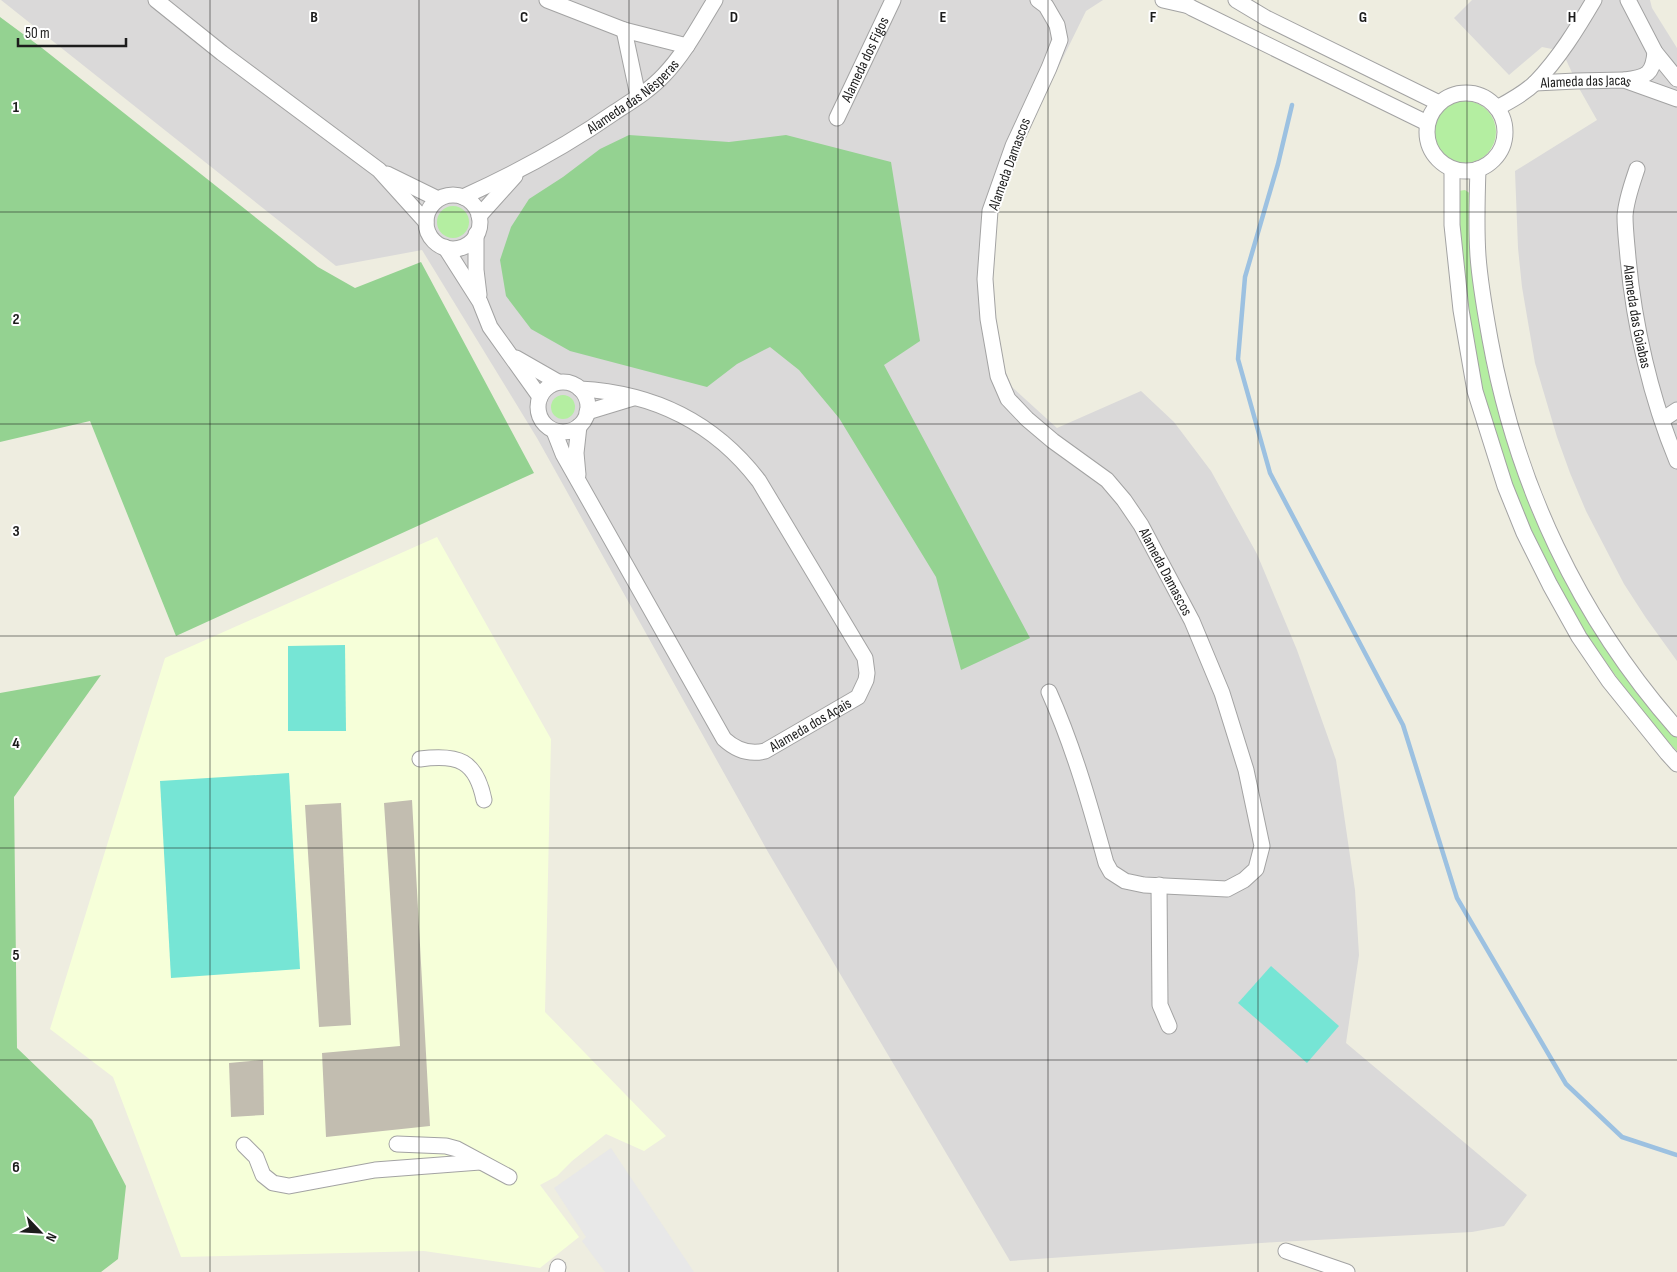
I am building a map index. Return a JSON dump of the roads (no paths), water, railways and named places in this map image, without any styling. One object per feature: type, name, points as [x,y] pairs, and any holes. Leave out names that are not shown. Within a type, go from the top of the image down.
[{"type":"street","points":[[156,0],[222,53],[379,170],[438,199]]},
{"type":"street","points":[[547,0],[624,30],[687,46]]},
{"type":"street","name":"Alameda das Nêsperas","points":[[463,197],[523,168],[582,135],[664,76],[687,46],[715,0]]},
{"type":"street","name":"Alameda dos Figos","points":[[837,118],[894,0]]},
{"type":"street","name":"Alameda Damascos","points":[[1038,0],[1046,6],[1057,25],[1060,40],[1013,146],[990,211],[985,279],[988,319],[998,376],[1008,399],[1027,420],[1107,480],[1124,500],[1140,525],[1192,621],[1222,693],[1246,770],[1262,846],[1256,869],[1244,880],[1227,889],[1144,885],[1125,881],[1111,872],[1106,863],[1084,784],[1063,724],[1049,692]]},
{"type":"street","points":[[1163,0],[1183,2],[1427,123]]},
{"type":"street","points":[[1236,0],[1266,18],[1439,103]]},
{"type":"street","name":"Alameda das Jacas","points":[[1535,83],[1562,51],[1594,0]]},
{"type":"street","points":[[1628,0],[1655,52],[1677,79]]},
{"type":"street","points":[[624,30],[638,96]]},
{"type":"street","points":[[1624,80],[1640,78],[1649,73],[1654,64],[1655,52]]},
{"type":"street","name":"Alameda das Jacas","points":[[1535,83],[1624,80],[1677,99]]},
{"type":"street","points":[[1497,108],[1514,99],[1535,83]]},
{"type":"street","points":[[1463,92],[1476,94],[1488,99],[1497,108],[1504,121],[1505,136],[1500,150],[1491,162],[1478,169],[1461,171],[1442,164],[1434,156],[1428,140],[1427,123],[1439,103],[1450,96],[1463,92]]},
{"type":"street","name":"Alameda das Nêsperas","points":[[479,216],[523,168]]},
{"type":"street","points":[[1452,169],[1452,225],[1461,310],[1475,391],[1505,486],[1524,533],[1579,637],[1615,688],[1677,764]]},
{"type":"street","points":[[1478,169],[1478,257],[1484,305],[1498,384],[1528,479],[1546,527],[1597,621],[1650,699],[1677,729]]},
{"type":"street","name":"Alameda das Goiabas","points":[[1637,169],[1628,196],[1625,217],[1630,279],[1636,316],[1662,420],[1677,461]]},
{"type":"street","points":[[379,170],[426,222]]},
{"type":"street","points":[[445,248],[463,246],[471,241],[479,226],[479,216],[476,208],[463,197],[454,195],[438,199],[428,213],[426,222],[428,230],[432,238],[445,248],[480,302],[490,327],[540,397]]},
{"type":"street","points":[[476,234],[476,270],[480,302]]},
{"type":"street","points":[[511,354],[558,382]]},
{"type":"street","points":[[558,382],[573,384],[580,389],[588,403],[588,412],[579,426],[571,431],[563,432],[554,431],[547,427],[542,421],[538,405],[544,390],[558,382]]},
{"type":"street","name":"Alameda dos Açais","points":[[554,431],[563,454],[724,739],[743,752],[758,753],[765,751],[858,697],[866,680],[865,658],[759,481],[733,450],[702,425],[669,408],[634,397],[600,390],[580,389]]},
{"type":"street","points":[[588,412],[634,397]]},
{"type":"street","points":[[1662,420],[1677,410]]},
{"type":"street","points":[[578,479],[576,453],[579,426]]},
{"type":"street","points":[[420,760],[440,756],[458,759],[472,770],[482,788],[484,800]]},
{"type":"street","points":[[1158,885],[1160,1006],[1169,1026]]},
{"type":"street","points":[[397,1144],[446,1146],[457,1149],[509,1177]]},
{"type":"street","points":[[244,1146],[256,1157],[263,1176],[273,1183],[289,1186],[375,1170],[480,1162]]},
{"type":"street","points":[[1286,1251],[1347,1272]]},
{"type":"waterway","points":[[1292,105],[1278,164],[1245,277],[1238,359],[1270,473],[1403,725],[1457,898],[1566,1084],[1622,1137],[1677,1155]]}]
